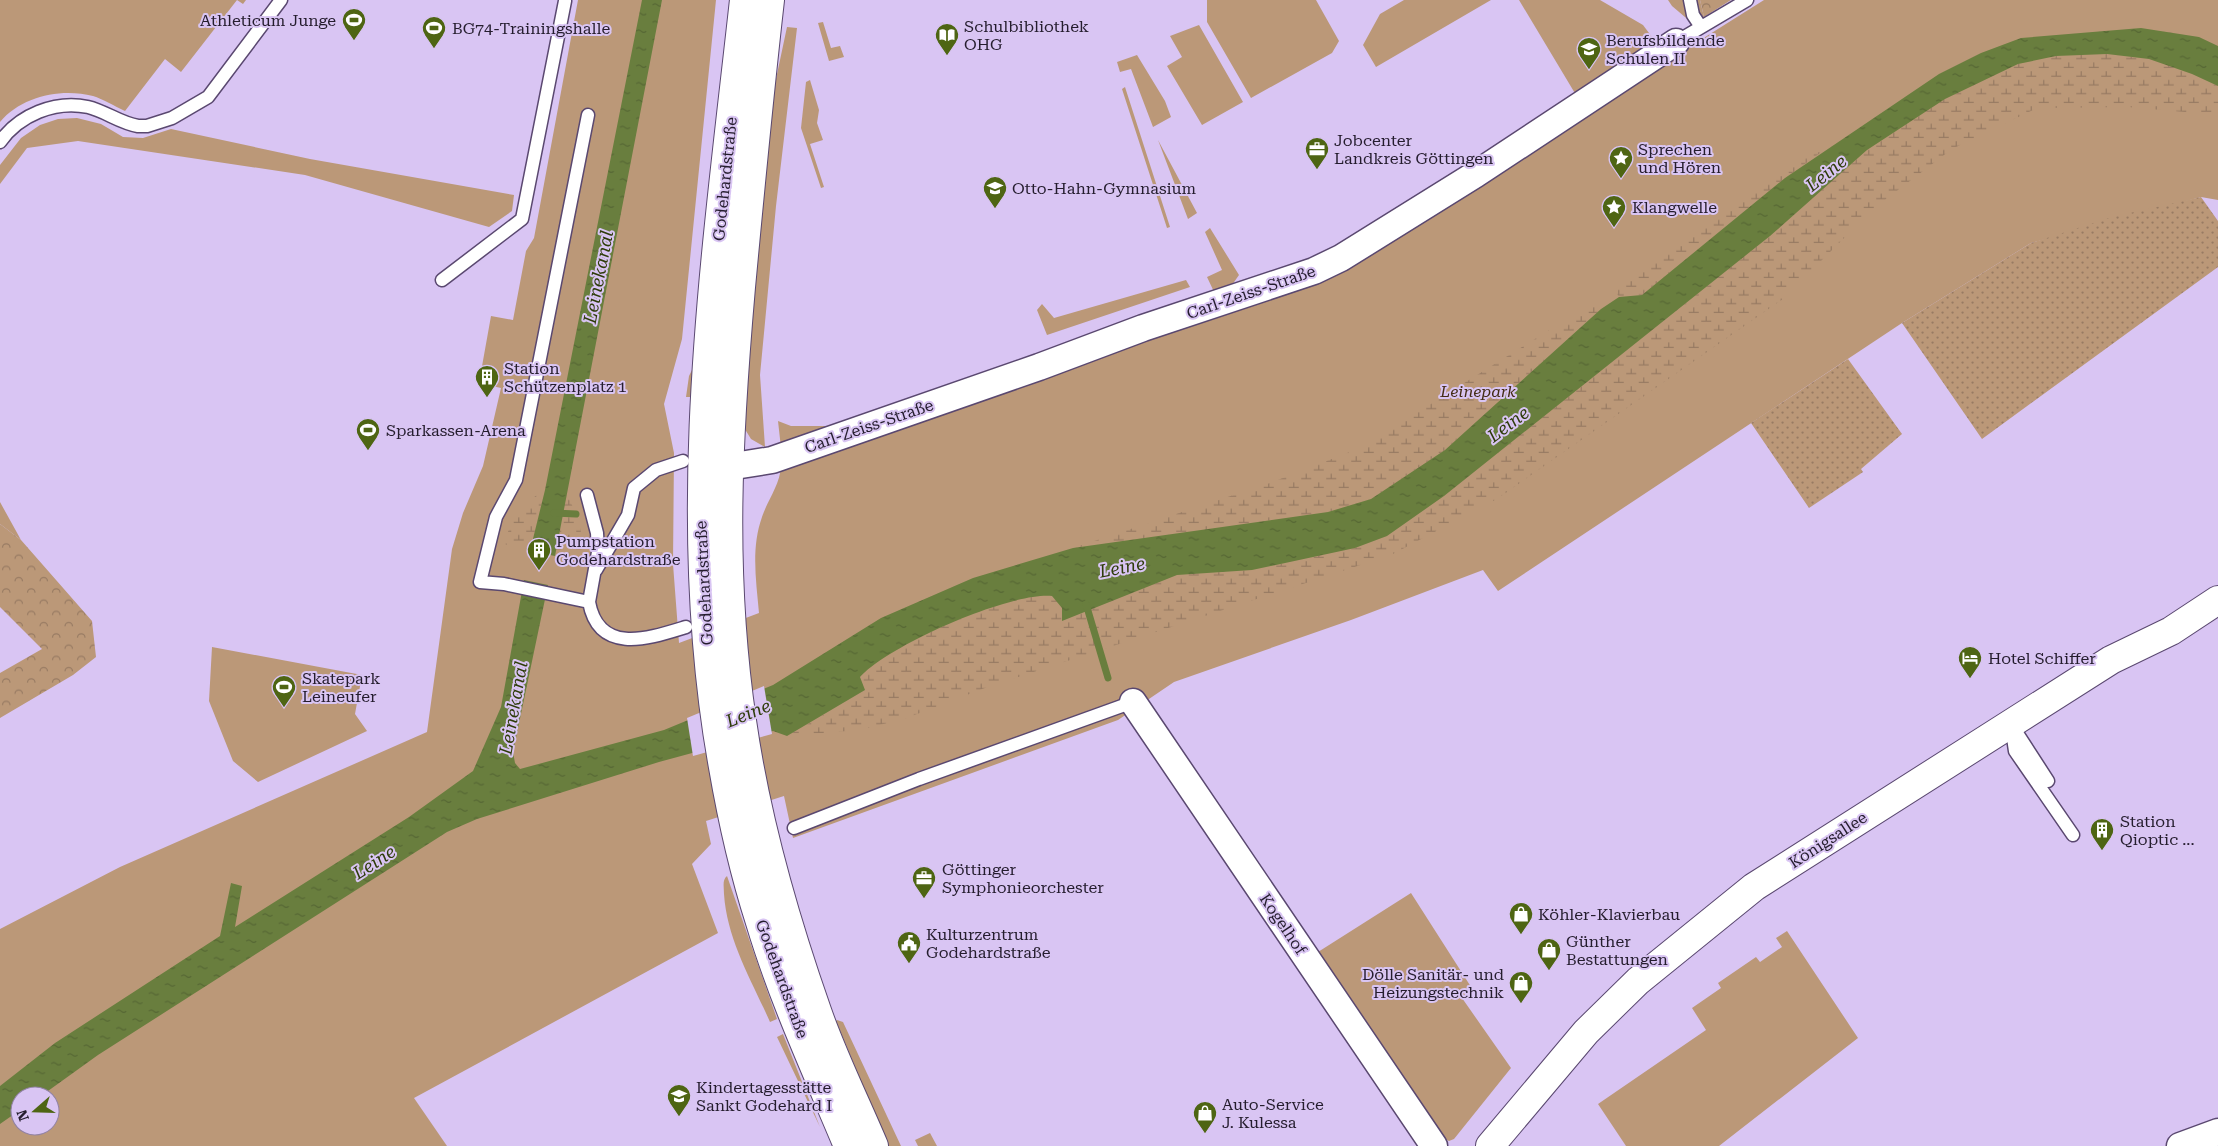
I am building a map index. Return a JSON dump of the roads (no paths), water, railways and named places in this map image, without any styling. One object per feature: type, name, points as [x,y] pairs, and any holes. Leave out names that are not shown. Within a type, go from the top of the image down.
[{"type":"street","name":"Godehardstraße","points":[[744,0],[712,296],[695,626],[717,730],[750,830],[788,922],[817,1013],[874,1146]]},
{"type":"street","name":"Godehardstraße","points":[[770,0],[754,147],[730,413],[704,466],[727,548],[730,615],[760,922],[795,1020],[848,1146]]},
{"type":"street","name":"Carl-Zeiss-Straße","points":[[704,466],[772,460],[1039,367],[1143,328],[1314,271],[1341,258],[1476,174],[1676,42]]},
{"type":"street","name":"Königsallee","points":[[1490,1146],[1586,1032],[1638,982],[1695,933],[1754,887],[2110,660],[2170,631],[2218,600]]},
{"type":"street","name":"Kogelhof","points":[[1133,702],[1434,1146]]},
{"type":"street","points":[[2180,1146],[2218,1132]]},
{"type":"lane","points":[[0,142],[6,134],[32,115],[59,106],[87,107],[138,126],[147,126],[172,118],[208,97],[282,0]]},
{"type":"lane","points":[[442,280],[522,218],[564,0]]},
{"type":"lane","points":[[1690,0],[1693,15],[1701,27]]},
{"type":"lane","name":"Carl-Zeiss-Straße","points":[[1676,42],[1747,0]]},
{"type":"lane","points":[[588,115],[516,480],[496,517],[480,582],[504,584],[589,602]]},
{"type":"lane","points":[[596,570],[628,515],[634,488],[656,470],[704,466]]},
{"type":"lane","points":[[587,495],[597,534],[598,552],[589,602],[591,613],[602,627],[614,638],[634,640],[695,626]]},
{"type":"lane","points":[[794,828],[919,779],[1133,702]]},
{"type":"lane","points":[[2010,723],[2048,781]]},
{"type":"lane","points":[[2010,723],[2015,751],[2073,835]]},
{"type":"water","name":"Leinekanal","points":[[642,0],[662,0],[555,556],[530,551],[545,490]]},
{"type":"water","points":[[2141,28],[2199,37],[2218,46],[2218,86],[2192,74],[2149,59],[2107,54],[2056,56],[2018,64],[1945,99],[1867,150],[1770,236],[1444,496],[1387,536],[1355,548],[1252,570],[1177,575],[1062,621],[1062,608],[1052,596],[1033,597],[1008,602],[951,623],[896,650],[860,677],[865,690],[787,736],[773,731],[659,762],[477,819],[447,832],[98,1055],[55,1086],[10,1086],[10,1117],[0,1124],[0,1086],[55,1043],[220,936],[231,883],[242,886],[235,927],[409,817],[473,771],[501,707],[524,580],[548,585],[513,752],[515,763],[520,769],[664,730],[773,685],[881,618],[973,578],[1073,548],[1328,512],[1371,499],[1445,450],[1601,309],[1619,297],[1642,295],[1785,178],[1939,74],[1981,53],[2021,38]]},
{"type":"waterway","points":[[554,513],[576,514]]},
{"type":"waterway","points":[[1086,604],[1108,678]]},
{"type":"place","name":"Athleticum Junge","points":[[354,41]]},
{"type":"place","name":"BG74-Trainingshalle","points":[[434,49]]},
{"type":"place","name":"Schulbibliothek OHG","points":[[947,56]]},
{"type":"place","name":"Berufsbildende Schulen II","points":[[1589,70]]},
{"type":"place","name":"Jobcenter Landkreis Göttingen","points":[[1317,170]]},
{"type":"place","name":"Sprechen und Hören","points":[[1621,179]]},
{"type":"place","name":"Otto-Hahn-Gymnasium","points":[[995,209]]},
{"type":"place","name":"Klangwelle","points":[[1614,228]]},
{"type":"place","name":"Station Schützenplatz 1","points":[[487,398]]},
{"type":"place","name":"Sparkassen-Arena","points":[[368,451]]},
{"type":"place","name":"Pumpstation Godehardstraße","points":[[539,571]]},
{"type":"place","name":"Hotel Schiffer","points":[[1970,679]]},
{"type":"place","name":"Skatepark Leineufer","points":[[284,708]]},
{"type":"place","name":"Station Qioptic ...","points":[[2102,851]]},
{"type":"place","name":"Göttinger Symphonieorchester","points":[[924,899]]},
{"type":"place","name":"Köhler-Klavierbau","points":[[1521,935]]},
{"type":"place","name":"Kulturzentrum Godehardstraße","points":[[909,964]]},
{"type":"place","name":"Günther Bestattungen","points":[[1549,971]]},
{"type":"place","name":"Dölle Sanitär- und Heizungstechnik","points":[[1521,1004]]},
{"type":"place","name":"Kindertagesstätte Sankt Godehard I","points":[[679,1117]]},
{"type":"place","name":"Auto-Service J. Kulessa","points":[[1205,1134]]},
{"type":"water label","name":"Leine","points":[[1826,173]]},
{"type":"water label","name":"Leine","points":[[1508,424]]},
{"type":"water label","name":"Leine","points":[[1122,567]]},
{"type":"water label","name":"Leine","points":[[748,713]]},
{"type":"water label","name":"Leine","points":[[374,862]]},
{"type":"park label","name":"Leinepark","points":[[1478,391]]}]
